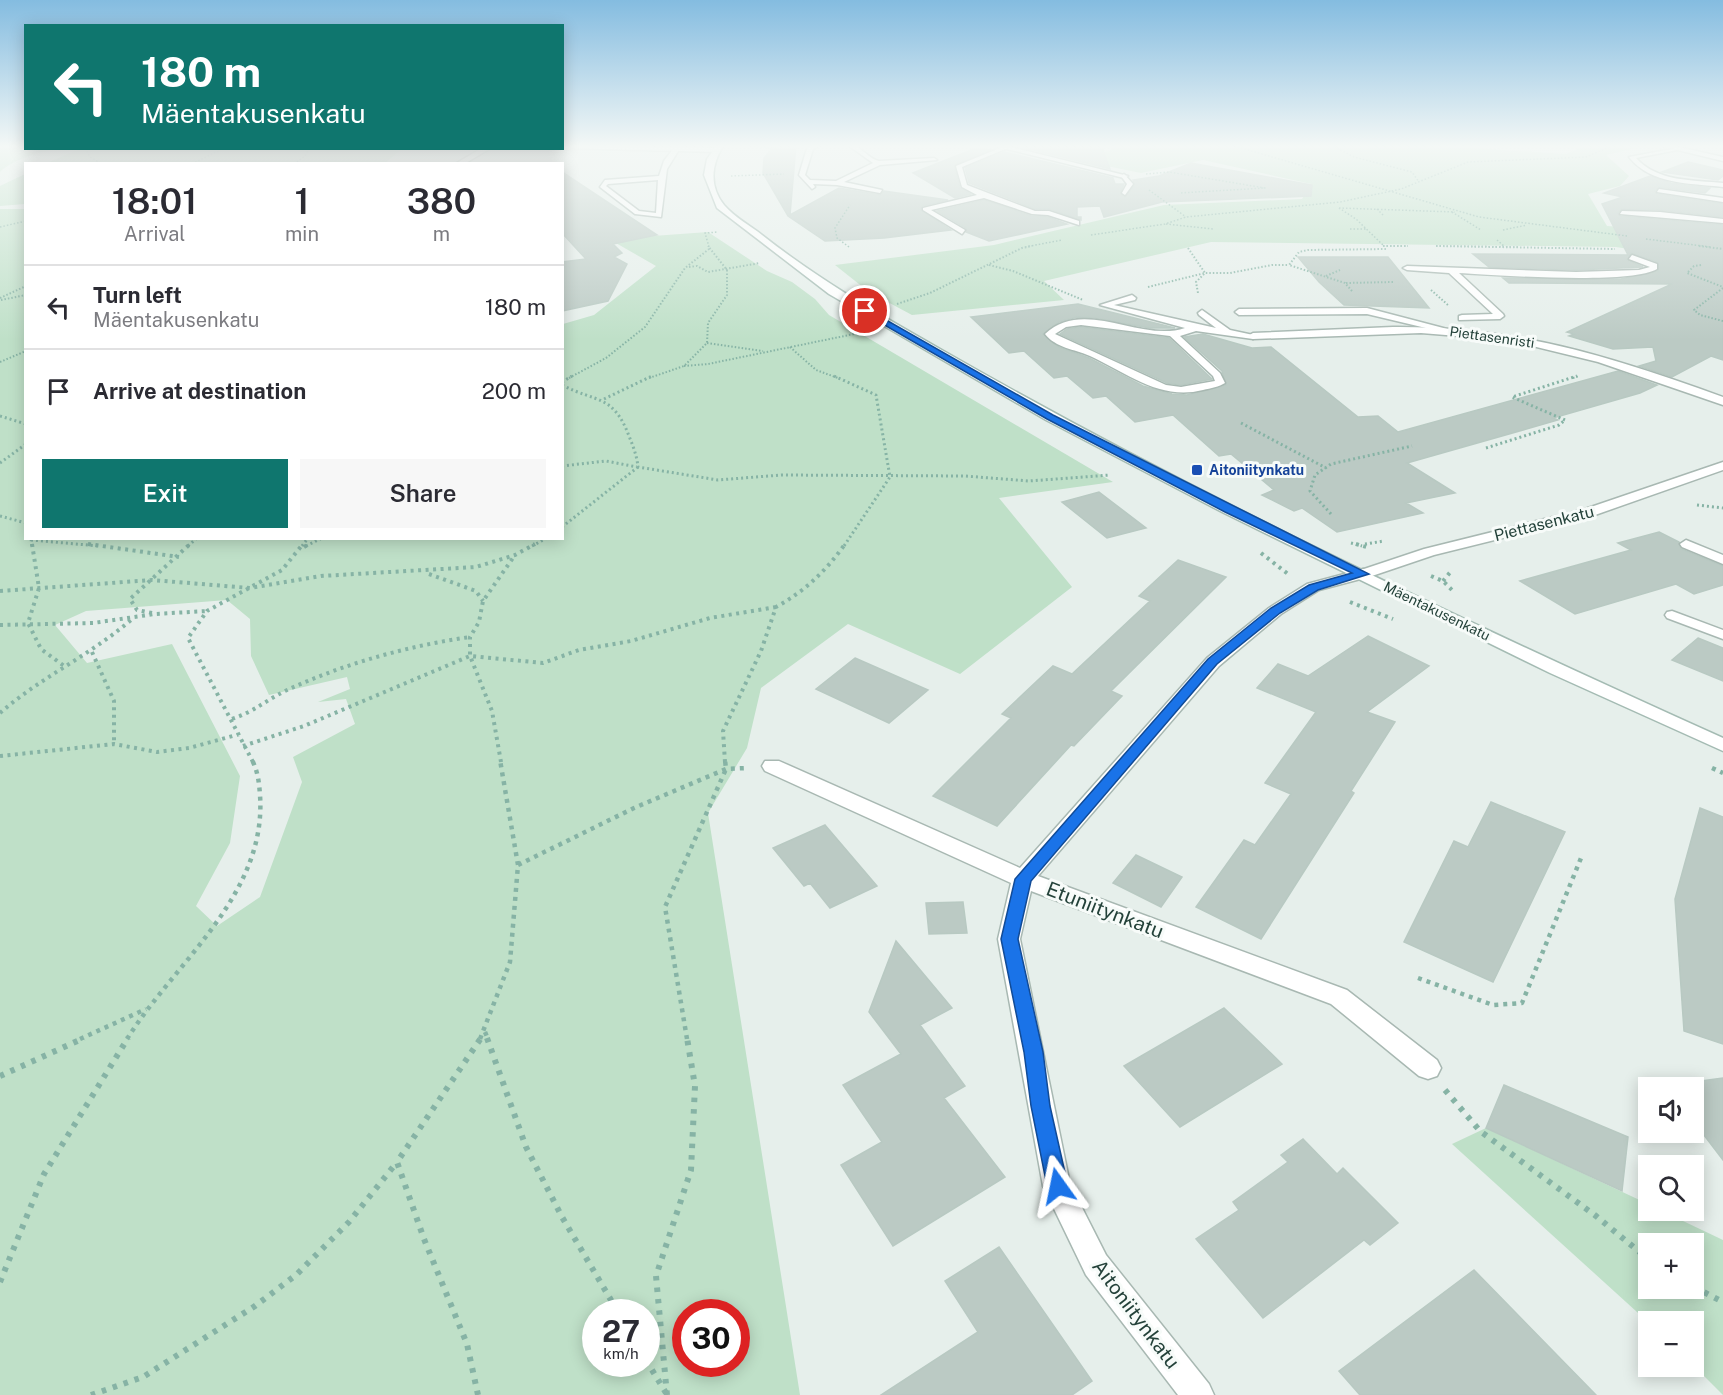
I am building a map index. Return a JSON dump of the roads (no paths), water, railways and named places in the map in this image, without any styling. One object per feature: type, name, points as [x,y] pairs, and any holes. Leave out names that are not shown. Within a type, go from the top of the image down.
[{"type":"street","name":"Mäentakusenkatu","points":[[725,210],[792,264],[833,292],[1050,417],[1228,510],[1556,669],[1723,745]]},
{"type":"street","name":"Piettasenristi","points":[[1253,336],[1447,330],[1477,333],[1551,345],[1723,401]]},
{"type":"street","name":"Piettasenkatu","points":[[1363,574],[1397,561],[1590,512],[1723,466]]},
{"type":"street","name":"Aitoniitynkatu","points":[[1198,1395],[1096,1265],[1058,1186],[1040,1106],[1034,1052],[1009,939],[1023,879],[1213,662],[1275,611],[1314,587],[1363,574]]},
{"type":"street","name":"Etuniitynkatu","points":[[772,766],[1023,879],[1339,998],[1428,1068]]},
{"type":"lane","points":[[633,210],[637,213],[659,216],[659,210]]},
{"type":"lane","points":[[928,210],[962,231]]},
{"type":"lane","points":[[1032,210],[1076,223]]},
{"type":"lane","points":[[1622,213],[1660,214],[1723,221]]},
{"type":"lane","points":[[1407,268],[1625,273],[1653,269],[1654,266],[1648,262],[1632,257]]},
{"type":"lane","points":[[1451,270],[1500,316],[1462,318],[1477,333]]},
{"type":"lane","points":[[1132,298],[1104,305],[1195,328],[1253,336]]},
{"type":"lane","points":[[1239,312],[1367,311],[1447,330]]},
{"type":"lane","points":[[1202,313],[1228,333]]},
{"type":"lane","points":[[1173,334],[1217,375],[1220,383],[1186,391],[1168,390],[1150,385],[1091,353],[1054,339],[1049,334],[1054,329],[1097,323],[1146,333],[1187,333],[1195,328]]},
{"type":"lane","points":[[1686,544],[1723,560]]},
{"type":"lane","points":[[1672,615],[1723,635]]},
{"type":"place","name":"Aitoniitynkatu","points":[[1197,470]]}]
